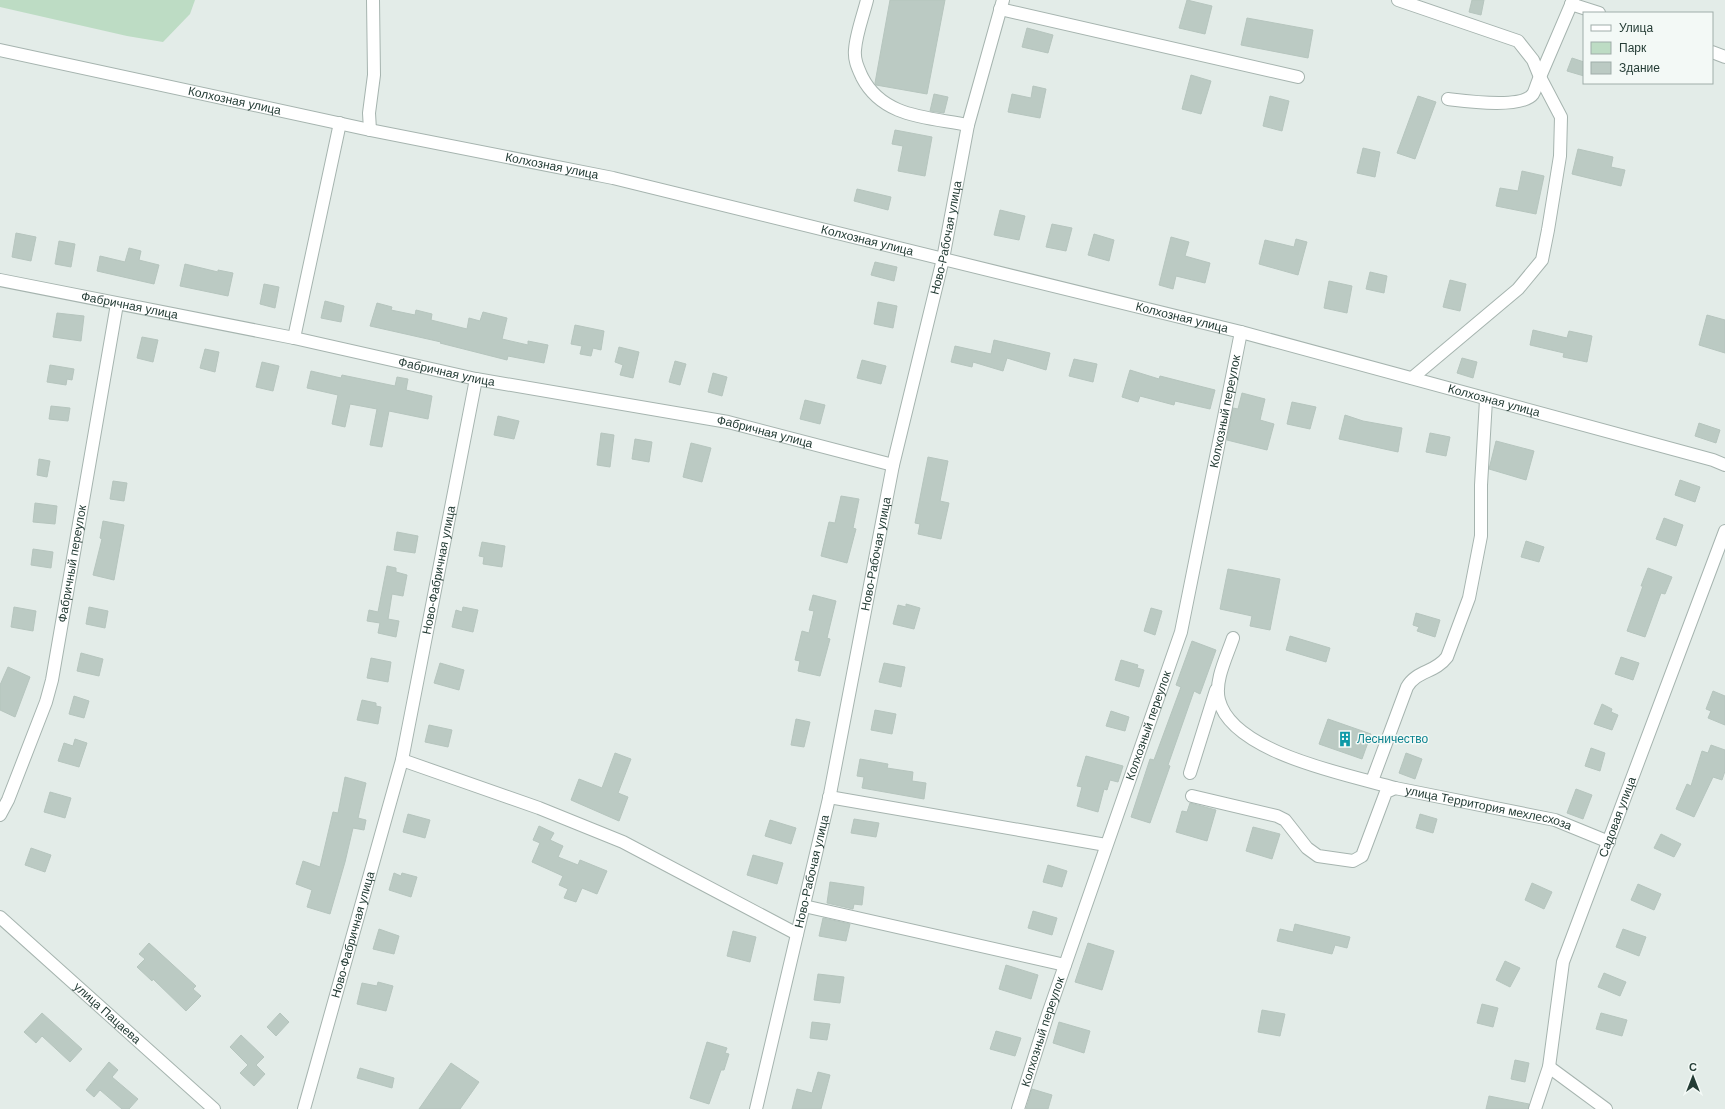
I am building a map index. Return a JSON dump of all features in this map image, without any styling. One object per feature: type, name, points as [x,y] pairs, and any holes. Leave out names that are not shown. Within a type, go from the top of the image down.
[{"type":"street","points":[[370,130],[369,113],[374,74],[373,0]]},
{"type":"street","points":[[867,0],[855,50],[855,61],[872,92],[882,101],[900,112],[968,125]]},
{"type":"street","points":[[1398,0],[1518,41],[1533,60],[1560,117],[1560,156],[1542,260],[1518,289],[1412,378]]},
{"type":"street","points":[[1448,99],[1487,104],[1525,99],[1532,95],[1572,2],[1597,12]]},
{"type":"street","points":[[1001,5],[1298,77]]},
{"type":"street","name":"Ново-Рабочая улица","points":[[756,1109],[829,797],[893,465],[943,259],[968,125],[1001,5]]},
{"type":"street","name":"Колхозная улица","points":[[0,50],[370,130],[613,178],[1241,332],[1412,378],[1486,400],[1713,460],[1725,465]]},
{"type":"street","points":[[1713,52],[1725,57]]},
{"type":"street","points":[[294,338],[340,123]]},
{"type":"street","name":"Фабричная улица","points":[[0,280],[294,338],[476,379],[728,422],[893,465]]},
{"type":"street","name":"Фабричный переулок","points":[[0,815],[8,800],[46,702],[52,680],[117,304]]},
{"type":"street","name":"Колхозный переулок","points":[[1018,1109],[1106,845],[1181,632],[1241,332]]},
{"type":"street","name":"Ново-Фабричная улица","points":[[304,1109],[402,760],[476,379]]},
{"type":"street","points":[[1372,781],[1407,687],[1412,679],[1441,665],[1447,657],[1469,598],[1481,536],[1481,485],[1486,400]]},
{"type":"street","name":"Садовая улица","points":[[1535,1109],[1549,1067],[1563,962],[1725,531]]},
{"type":"street","points":[[1190,773],[1233,638]]},
{"type":"street","points":[[1219,682],[1218,698],[1223,713],[1240,731],[1273,751],[1296,760],[1395,788]]},
{"type":"street","points":[[402,760],[539,808],[623,842],[797,934]]},
{"type":"street","name":"улица Территория мехлесхоза","points":[[1192,796],[1277,816],[1285,820],[1307,848],[1318,856],[1353,861],[1362,856],[1386,792],[1395,788],[1555,820],[1609,842]]},
{"type":"street","points":[[829,797],[1106,845]]},
{"type":"street","points":[[804,906],[1065,965]]},
{"type":"street","name":"улица Пацаева","points":[[0,917],[214,1109]]},
{"type":"street","points":[[1549,1067],[1606,1109]]},
{"type":"green space","points":[[0,0],[195,0],[190,14],[163,42],[127,36],[0,7]]},
{"type":"building","points":[[890,0],[945,0],[927,94],[876,85],[875,83]]},
{"type":"building","points":[[1187,0],[1212,6],[1205,34],[1179,28]]},
{"type":"building","points":[[1472,0],[1484,0],[1481,15],[1469,12]]},
{"type":"building","points":[[1247,18],[1313,30],[1308,58],[1241,45]]},
{"type":"building","points":[[1027,28],[1053,35],[1048,53],[1022,47]]},
{"type":"building","points":[[1572,58],[1583,62],[1583,76],[1567,71]]},
{"type":"building","points":[[1191,75],[1211,81],[1201,114],[1182,109]]},
{"type":"building","points":[[1033,86],[1046,89],[1040,118],[1008,112],[1012,94],[1031,98]]},
{"type":"building","points":[[934,94],[948,97],[944,113],[930,111]]},
{"type":"building","points":[[1270,96],[1289,101],[1282,131],[1263,126]]},
{"type":"building","points":[[1418,96],[1436,102],[1415,159],[1397,153]]},
{"type":"building","points":[[895,130],[932,137],[925,176],[898,171],[903,146],[892,144]]},
{"type":"building","points":[[1363,148],[1380,152],[1375,177],[1357,173]]},
{"type":"building","points":[[1578,149],[1613,157],[1611,167],[1625,170],[1621,186],[1572,174]]},
{"type":"building","points":[[1522,171],[1544,176],[1536,214],[1496,206],[1500,188],[1518,191]]},
{"type":"building","points":[[857,189],[891,197],[888,210],[854,201]]},
{"type":"building","points":[[1000,210],[1025,216],[1019,240],[994,235]]},
{"type":"building","points":[[1052,224],[1072,228],[1066,251],[1046,247]]},
{"type":"building","points":[[16,233],[36,237],[31,261],[12,257]]},
{"type":"building","points":[[1094,234],[1114,240],[1109,261],[1088,255]]},
{"type":"building","points":[[1171,237],[1189,242],[1185,256],[1210,263],[1205,283],[1176,276],[1173,289],[1159,285]]},
{"type":"building","points":[[1296,239],[1307,242],[1298,275],[1259,264],[1265,240],[1294,247]]},
{"type":"building","points":[[59,241],[75,244],[71,267],[55,264]]},
{"type":"building","points":[[129,248],[141,251],[139,260],[159,265],[154,284],[97,271],[100,256],[125,262]]},
{"type":"building","points":[[875,262],[897,267],[894,281],[871,275]]},
{"type":"building","points":[[185,264],[218,272],[218,270],[233,273],[228,296],[180,286]]},
{"type":"building","points":[[1370,272],[1387,276],[1384,293],[1366,289]]},
{"type":"building","points":[[1450,280],[1466,284],[1460,311],[1443,307]]},
{"type":"building","points":[[1329,281],[1352,286],[1347,313],[1324,308]]},
{"type":"building","points":[[264,284],[279,287],[275,308],[260,304]]},
{"type":"building","points":[[325,301],[344,306],[341,322],[321,318]]},
{"type":"building","points":[[878,302],[897,306],[893,328],[874,324]]},
{"type":"building","points":[[377,303],[392,307],[391,310],[415,315],[416,310],[432,314],[431,320],[467,329],[469,318],[480,321],[483,312],[507,318],[502,339],[528,345],[528,341],[548,345],[544,363],[508,356],[507,360],[440,343],[441,342],[370,326]]},
{"type":"building","points":[[57,313],[84,316],[81,341],[53,337]]},
{"type":"building","points":[[1707,315],[1725,320],[1725,353],[1699,345]]},
{"type":"building","points":[[575,325],[604,331],[601,350],[593,348],[591,356],[580,354],[582,346],[571,344]]},
{"type":"building","points":[[1533,330],[1567,338],[1569,331],[1592,336],[1587,362],[1563,357],[1564,353],[1530,345]]},
{"type":"building","points":[[142,337],[158,340],[153,362],[137,358]]},
{"type":"building","points":[[994,340],[1050,353],[1046,370],[1007,358],[1003,371],[973,362],[972,367],[951,362],[955,346],[991,354]]},
{"type":"building","points":[[619,347],[639,352],[633,378],[620,375],[623,365],[615,362]]},
{"type":"building","points":[[205,349],[219,352],[215,372],[200,368]]},
{"type":"building","points":[[1462,358],[1477,362],[1473,378],[1457,373]]},
{"type":"building","points":[[1074,359],[1097,364],[1093,382],[1069,376]]},
{"type":"building","points":[[862,360],[886,366],[881,384],[857,378]]},
{"type":"building","points":[[675,361],[686,364],[680,385],[669,382]]},
{"type":"building","points":[[262,362],[279,366],[273,391],[256,387]]},
{"type":"building","points":[[50,365],[74,369],[72,380],[67,379],[66,385],[47,382]]},
{"type":"building","points":[[1130,370],[1159,379],[1160,376],[1215,390],[1210,409],[1175,401],[1174,405],[1140,396],[1138,402],[1122,397]]},
{"type":"building","points":[[311,371],[341,378],[342,375],[395,386],[397,377],[408,379],[406,390],[432,396],[428,419],[389,411],[382,447],[370,445],[377,409],[350,404],[345,427],[332,424],[338,395],[307,388]]},
{"type":"building","points":[[713,373],[727,377],[722,396],[708,392]]},
{"type":"building","points":[[1242,393],[1265,399],[1260,420],[1274,424],[1267,450],[1227,440],[1233,408],[1238,409]]},
{"type":"building","points":[[805,400],[825,405],[820,424],[800,419]]},
{"type":"building","points":[[1292,402],[1316,407],[1310,429],[1287,424]]},
{"type":"building","points":[[51,406],[70,408],[68,421],[49,419]]},
{"type":"building","points":[[1345,415],[1363,421],[1402,428],[1398,452],[1339,439]]},
{"type":"building","points":[[498,416],[519,421],[514,439],[494,435]]},
{"type":"building","points":[[1699,423],[1720,430],[1716,443],[1695,436]]},
{"type":"building","points":[[601,433],[614,435],[610,467],[597,465]]},
{"type":"building","points":[[1430,433],[1450,437],[1446,456],[1426,452]]},
{"type":"building","points":[[635,439],[652,442],[649,462],[632,459]]},
{"type":"building","points":[[1496,441],[1534,451],[1526,480],[1489,469]]},
{"type":"building","points":[[691,443],[711,448],[702,482],[683,477]]},
{"type":"building","points":[[928,457],[948,461],[940,501],[949,503],[941,539],[918,534],[920,524],[915,523]]},
{"type":"building","points":[[39,459],[50,461],[47,477],[37,475]]},
{"type":"building","points":[[1680,480],[1700,487],[1695,502],[1675,495]]},
{"type":"building","points":[[113,481],[127,483],[124,501],[110,499]]},
{"type":"building","points":[[841,496],[859,499],[853,528],[856,529],[847,563],[821,556],[829,522],[835,523]]},
{"type":"building","points":[[35,503],[57,506],[55,524],[33,522]]},
{"type":"building","points":[[1664,518],[1683,525],[1676,546],[1656,539]]},
{"type":"building","points":[[103,521],[124,525],[114,580],[93,575],[102,539],[100,538]]},
{"type":"building","points":[[397,532],[418,536],[415,553],[394,550]]},
{"type":"building","points":[[1526,541],[1544,547],[1539,562],[1521,557]]},
{"type":"building","points":[[482,542],[505,546],[502,567],[483,564],[484,557],[479,556]]},
{"type":"building","points":[[33,549],[53,552],[51,568],[31,565]]},
{"type":"building","points":[[387,566],[396,568],[396,572],[407,575],[403,596],[392,594],[388,619],[399,621],[396,637],[378,633],[380,623],[367,621],[369,610],[378,612]]},
{"type":"building","points":[[1648,568],[1672,577],[1665,594],[1661,593],[1645,637],[1627,631]]},
{"type":"building","points":[[1228,569],[1280,579],[1270,630],[1250,626],[1252,616],[1220,609]]},
{"type":"building","points":[[813,595],[836,601],[827,638],[830,639],[820,676],[798,671],[800,661],[795,660],[802,631],[809,633],[814,611],[809,610]]},
{"type":"building","points":[[906,604],[920,608],[914,629],[893,624],[898,605],[906,607]]},
{"type":"building","points":[[14,607],[36,611],[33,631],[11,627]]},
{"type":"building","points":[[89,607],[108,611],[105,628],[86,624]]},
{"type":"building","points":[[463,607],[478,610],[473,632],[452,627],[456,610],[462,612]]},
{"type":"building","points":[[1151,608],[1162,611],[1155,635],[1144,631]]},
{"type":"building","points":[[1416,613],[1440,620],[1435,637],[1417,631],[1419,627],[1413,625]]},
{"type":"building","points":[[1290,636],[1330,648],[1326,662],[1286,650]]},
{"type":"building","points":[[1192,641],[1216,650],[1200,694],[1194,691],[1168,765],[1170,766],[1150,823],[1131,817],[1150,759],[1154,760],[1181,687],[1176,685]]},
{"type":"building","points":[[81,653],[103,659],[99,676],[77,671]]},
{"type":"building","points":[[1621,657],[1639,663],[1633,680],[1615,674]]},
{"type":"building","points":[[371,658],[391,662],[388,682],[367,678]]},
{"type":"building","points":[[1121,660],[1138,665],[1137,668],[1144,670],[1139,687],[1115,680]]},
{"type":"building","points":[[440,663],[464,670],[459,690],[434,683]]},
{"type":"building","points":[[884,663],[905,667],[901,687],[879,682]]},
{"type":"building","points":[[8,667],[30,677],[15,717],[0,710],[0,685]]},
{"type":"building","points":[[1713,691],[1725,696],[1725,725],[1708,718],[1711,711],[1706,709]]},
{"type":"building","points":[[74,696],[89,701],[84,718],[69,714]]},
{"type":"building","points":[[362,700],[376,703],[376,706],[381,707],[378,724],[357,720]]},
{"type":"building","points":[[1602,704],[1612,709],[1611,712],[1618,715],[1612,730],[1594,724]]},
{"type":"building","points":[[875,710],[896,714],[892,734],[871,730]]},
{"type":"building","points":[[1111,711],[1129,717],[1125,731],[1106,726]]},
{"type":"building","points":[[796,719],[810,722],[804,747],[791,745]]},
{"type":"building","name":"Лесничество","points":[[1328,719],[1371,734],[1362,759],[1319,744]]},
{"type":"building","points":[[429,725],[452,730],[448,747],[425,742]]},
{"type":"building","points":[[75,739],[87,743],[79,767],[58,761],[64,743],[73,746]]},
{"type":"building","points":[[1711,745],[1725,750],[1725,771],[1722,780],[1713,777],[1694,817],[1676,809],[1687,784],[1691,786],[1702,751],[1708,753]]},
{"type":"building","points":[[1591,748],[1605,753],[1600,771],[1585,766]]},
{"type":"building","points":[[615,753],[631,759],[618,793],[628,797],[619,821],[571,800],[579,779],[602,788]]},
{"type":"building","points":[[1406,753],[1422,759],[1415,779],[1399,773]]},
{"type":"building","points":[[1086,756],[1123,766],[1118,782],[1110,780],[1107,790],[1104,789],[1098,812],[1077,806],[1082,787],[1077,786]]},
{"type":"building","points":[[860,759],[888,764],[887,768],[913,772],[912,781],[926,783],[924,799],[862,788],[864,777],[857,776]]},
{"type":"building","points":[[345,777],[366,783],[358,818],[366,820],[364,830],[353,828],[330,914],[307,907],[312,890],[296,884],[303,861],[320,867],[333,812],[338,813]]},
{"type":"building","points":[[1576,789],[1592,795],[1583,819],[1567,813]]},
{"type":"building","points":[[50,792],[71,798],[65,818],[44,812]]},
{"type":"building","points":[[1190,803],[1216,810],[1207,841],[1176,832],[1182,811],[1187,812]]},
{"type":"building","points":[[408,814],[430,820],[425,838],[403,832]]},
{"type":"building","points":[[1420,814],[1437,819],[1433,833],[1416,828]]},
{"type":"building","points":[[854,819],[879,823],[876,837],[851,833]]},
{"type":"building","points":[[770,820],[796,828],[791,844],[765,836]]},
{"type":"building","points":[[539,826],[554,833],[550,840],[563,846],[558,857],[578,865],[580,860],[607,871],[597,894],[582,888],[576,902],[564,898],[568,889],[559,885],[563,876],[532,862],[540,843],[533,840]]},
{"type":"building","points":[[1253,827],[1280,834],[1272,859],[1246,851]]},
{"type":"building","points":[[1661,834],[1681,844],[1674,857],[1654,848]]},
{"type":"building","points":[[31,848],[51,855],[45,872],[25,865]]},
{"type":"building","points":[[753,855],[783,863],[777,884],[747,875]]},
{"type":"building","points":[[1048,865],[1067,871],[1062,887],[1043,882]]},
{"type":"building","points":[[394,873],[401,876],[402,873],[417,877],[411,897],[389,890]]},
{"type":"building","points":[[830,882],[864,887],[862,905],[854,904],[853,909],[827,903]]},
{"type":"building","points":[[1532,883],[1552,892],[1544,909],[1525,900]]},
{"type":"building","points":[[1638,884],[1661,894],[1654,910],[1631,900]]},
{"type":"building","points":[[1033,911],[1057,918],[1052,935],[1028,928]]},
{"type":"building","points":[[823,918],[850,924],[846,941],[819,936]]},
{"type":"building","points":[[1295,924],[1350,937],[1347,948],[1335,945],[1332,954],[1277,941],[1280,929],[1293,932]]},
{"type":"building","points":[[379,929],[399,936],[394,954],[373,949]]},
{"type":"building","points":[[1623,929],[1646,937],[1639,956],[1616,947]]},
{"type":"building","points":[[733,931],[756,937],[750,962],[727,956]]},
{"type":"building","points":[[149,943],[196,986],[193,989],[201,996],[186,1011],[153,979],[152,981],[137,967],[145,959],[139,954]]},
{"type":"building","points":[[1088,943],[1114,951],[1102,990],[1075,982]]},
{"type":"building","points":[[1505,961],[1520,968],[1510,987],[1496,980]]},
{"type":"building","points":[[1006,965],[1038,975],[1031,999],[999,989]]},
{"type":"building","points":[[1604,973],[1626,982],[1620,996],[1598,987]]},
{"type":"building","points":[[818,974],[844,977],[840,1003],[814,1000]]},
{"type":"building","points":[[378,982],[393,986],[386,1011],[357,1004],[362,983],[377,986]]},
{"type":"building","points":[[1482,1004],[1498,1008],[1493,1027],[1477,1023]]},
{"type":"building","points":[[1262,1010],[1285,1014],[1280,1036],[1258,1032]]},
{"type":"building","points":[[42,1013],[82,1049],[70,1062],[42,1036],[36,1043],[24,1032]]},
{"type":"building","points":[[280,1013],[289,1022],[276,1036],[267,1027]]},
{"type":"building","points":[[1601,1013],[1627,1020],[1622,1036],[1596,1029]]},
{"type":"building","points":[[812,1022],[830,1024],[827,1040],[810,1038]]},
{"type":"building","points":[[1059,1022],[1090,1031],[1084,1053],[1053,1043]]},
{"type":"building","points":[[996,1031],[1021,1038],[1015,1056],[990,1049]]},
{"type":"building","points":[[241,1035],[264,1057],[256,1065],[265,1074],[254,1086],[240,1073],[248,1065],[230,1047]]},
{"type":"building","points":[[707,1042],[727,1048],[725,1053],[729,1054],[724,1070],[721,1070],[709,1104],[690,1098]]},
{"type":"building","points":[[1515,1060],[1529,1063],[1525,1082],[1511,1079]]},
{"type":"building","points":[[109,1062],[118,1070],[112,1077],[138,1099],[129,1109],[122,1109],[100,1090],[94,1097],[86,1090]]},
{"type":"building","points":[[451,1063],[479,1082],[460,1109],[419,1109]]},
{"type":"building","points":[[360,1068],[394,1078],[392,1088],[357,1078]]},
{"type":"building","points":[[818,1072],[830,1075],[821,1109],[792,1109],[797,1089],[812,1093]]},
{"type":"building","points":[[1032,1089],[1052,1095],[1048,1109],[1026,1109]]},
{"type":"building","points":[[1489,1096],[1529,1104],[1528,1109],[1486,1109]]},
{"type":"place","name":"Лесничество","points":[[1345,739]]}]
